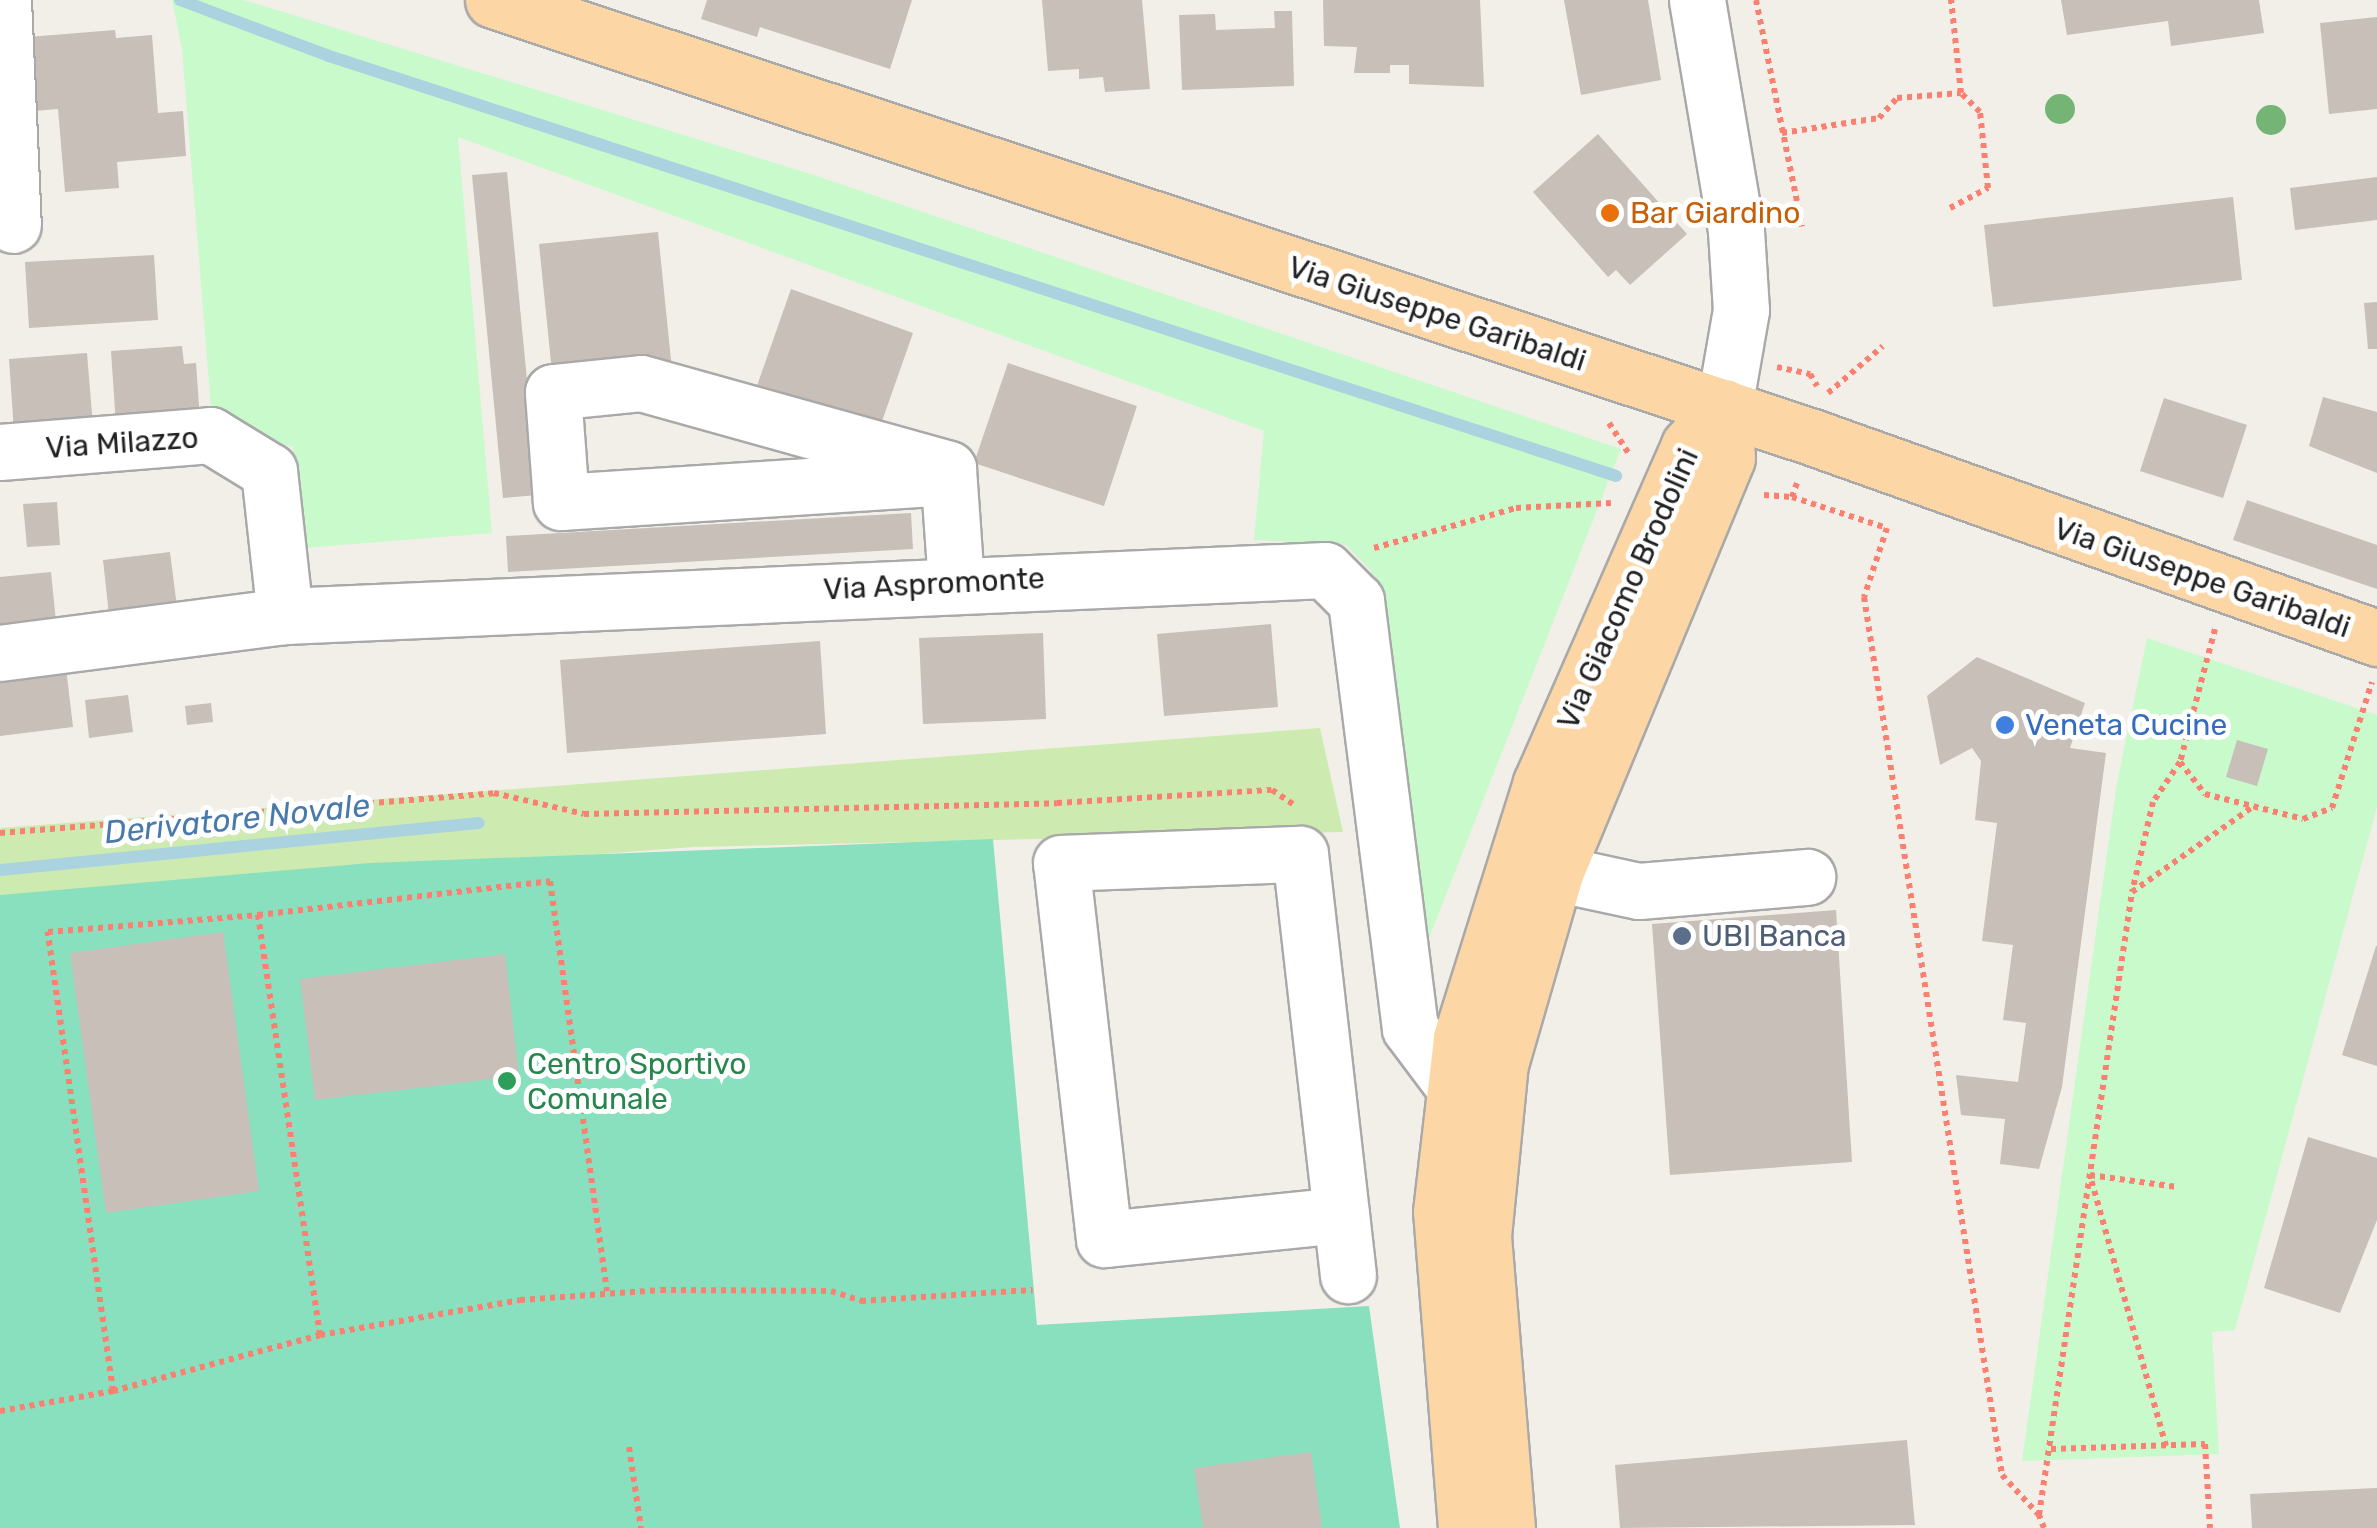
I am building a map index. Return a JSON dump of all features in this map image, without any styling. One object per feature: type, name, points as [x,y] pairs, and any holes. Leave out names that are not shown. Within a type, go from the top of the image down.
[{"type":"main road","name":"Via Giuseppe Garibaldi","points":[[493,0],[1724,407],[1817,417],[2226,590],[2377,638]]},
{"type":"main road","name":"Via Giacomo Brodolini","points":[[1507,1528],[1490,1364],[1483,1236],[1487,1145],[1510,1019],[1555,872],[1727,458],[1724,407]]},
{"type":"main road","name":"Via Giacomo Brodolini","points":[[1466,1528],[1442,1254],[1452,1084],[1486,944],[1541,782],[1689,446],[1724,407]]},
{"type":"main road","name":"Via Giacomo Brodolini","points":[[1452,1084],[1466,1171],[1466,1299],[1490,1364]]},
{"type":"street","points":[[3,0],[13,225]]},
{"type":"street","points":[[1697,0],[1736,231],[1741,310],[1724,407]]},
{"type":"street","points":[[948,477],[562,502],[554,392],[640,383],[948,469],[956,583]]},
{"type":"street","name":"Via Milazzo","points":[[0,452],[210,434],[270,470],[285,616]]},
{"type":"street","points":[[1307,567],[1340,578],[1356,600],[1410,1028],[1452,1084]]},
{"type":"street","name":"Via Aspromonte","points":[[0,654],[285,616],[1307,567]]},
{"type":"street","points":[[1340,1215],[1104,1239],[1061,863],[1300,854],[1348,1276]]},
{"type":"street","points":[[1555,872],[1639,891],[1807,877]]},
{"type":"path","points":[[1756,0],[1802,226]]},
{"type":"path","points":[[1950,0],[1961,93],[1980,112],[1988,188],[1950,208]]},
{"type":"path","points":[[1782,132],[1879,118],[1897,98],[1961,93]]},
{"type":"path","points":[[1883,346],[1817,417],[1792,496],[1887,528],[1864,597],[2002,1475],[2039,1515],[2044,1528]]},
{"type":"path","points":[[1307,567],[1516,508],[1624,508]]},
{"type":"path","points":[[2039,1515],[2132,892],[2152,802],[2180,762],[2226,590]]},
{"type":"path","points":[[2180,762],[2205,794],[2251,808],[2303,820],[2332,808],[2377,666]]},
{"type":"path","points":[[0,833],[494,793],[584,814],[1057,804],[1272,790],[1298,809],[1300,854]]},
{"type":"path","points":[[2132,892],[2251,808]]},
{"type":"path","points":[[113,1391],[48,932],[258,915],[550,881],[607,1291]]},
{"type":"path","points":[[258,915],[320,1335]]},
{"type":"path","points":[[2090,1174],[2177,1187]]},
{"type":"path","points":[[2090,1174],[2166,1446]]},
{"type":"path","points":[[0,1410],[113,1391],[320,1335],[607,1291],[831,1292],[862,1301],[1033,1290]]},
{"type":"path","points":[[2050,1450],[2205,1444],[2210,1528]]},
{"type":"path","points":[[629,1447],[640,1528]]},
{"type":"green space","points":[[172,0],[244,0],[814,175],[1621,449],[1422,956],[1415,953],[1371,571],[1346,545],[1254,540],[1264,431],[458,137],[492,533],[304,548],[293,447],[212,420],[182,49]]},
{"type":"green space","points":[[2147,638],[2377,715],[2377,807],[2235,1330],[2212,1332],[2219,1454],[2022,1461],[2117,782]]},
{"type":"green space","points":[[1320,728],[1343,832],[694,847],[0,898],[0,828]]},
{"type":"green space","name":"Centro Sportivo Comunale","points":[[993,839],[1037,1325],[1369,1306],[1400,1528],[0,1528],[0,895],[370,863]]},
{"type":"building","points":[[707,0],[912,0],[890,69],[760,27],[757,37],[701,19]]},
{"type":"building","points":[[1042,0],[1142,0],[1150,89],[1105,92],[1103,77],[1079,79],[1079,69],[1048,71]]},
{"type":"building","points":[[1323,0],[1480,0],[1484,87],[1409,84],[1409,65],[1390,65],[1390,73],[1354,73],[1357,47],[1324,46]]},
{"type":"building","points":[[1564,0],[1648,0],[1661,80],[1581,95]]},
{"type":"building","points":[[2061,0],[2259,0],[2264,33],[2171,46],[2168,21],[2067,35]]},
{"type":"building","points":[[1274,11],[1292,11],[1294,86],[1182,90],[1179,15],[1215,14],[1216,30],[1275,28]]},
{"type":"building","points":[[2377,17],[2377,109],[2329,114],[2320,23]]},
{"type":"building","points":[[115,30],[116,38],[152,35],[158,113],[183,111],[186,156],[117,162],[119,188],[65,192],[58,109],[22,112],[16,38]]},
{"type":"building","name":"Bar Giardino","points":[[1598,134],[1687,234],[1630,285],[1616,270],[1608,277],[1533,192]]},
{"type":"building","points":[[507,172],[538,495],[503,498],[472,175]]},
{"type":"building","points":[[2377,177],[2377,220],[2295,230],[2290,188]]},
{"type":"building","points":[[2233,197],[2242,280],[1993,307],[1984,225]]},
{"type":"building","points":[[658,232],[672,370],[553,382],[539,244]]},
{"type":"building","points":[[154,255],[158,320],[29,328],[25,262]]},
{"type":"building","points":[[791,289],[913,333],[875,441],[753,397]]},
{"type":"building","points":[[2377,302],[2377,349],[2368,349],[2364,303]]},
{"type":"building","points":[[182,346],[184,364],[196,363],[200,419],[116,425],[111,351]]},
{"type":"building","points":[[87,353],[93,426],[14,432],[9,359]]},
{"type":"building","points":[[1008,363],[1137,406],[1104,506],[974,463]]},
{"type":"building","points":[[2323,397],[2377,412],[2377,473],[2309,446]]},
{"type":"building","points":[[2164,398],[2247,425],[2223,498],[2140,471]]},
{"type":"building","points":[[2247,500],[2377,545],[2377,589],[2233,540]]},
{"type":"building","points":[[57,502],[60,545],[27,547],[23,504]]},
{"type":"building","points":[[911,513],[913,549],[508,572],[506,536]]},
{"type":"building","points":[[170,552],[177,607],[109,615],[103,560]]},
{"type":"building","points":[[51,572],[57,632],[0,638],[0,577]]},
{"type":"building","points":[[1271,624],[1278,707],[1164,716],[1157,634]]},
{"type":"building","points":[[1043,633],[1046,719],[923,724],[919,638]]},
{"type":"building","points":[[820,641],[826,734],[567,753],[560,660]]},
{"type":"building","points":[[1977,657],[2085,703],[2070,748],[2106,753],[2062,1087],[2039,1169],[2000,1164],[2005,1119],[1961,1115],[1956,1075],[2018,1082],[2026,1023],[2003,1020],[2013,945],[1982,941],[1997,823],[1975,820],[1981,761],[1972,748],[1940,765],[1927,696]]},
{"type":"building","points":[[66,668],[73,727],[0,736],[0,676]]},
{"type":"building","points":[[128,695],[133,732],[89,738],[85,700]]},
{"type":"building","points":[[211,703],[213,722],[187,725],[185,706]]},
{"type":"building","points":[[2237,740],[2268,749],[2257,786],[2226,777]]},
{"type":"building","points":[[1836,910],[1852,1162],[1670,1175],[1652,924]]},
{"type":"building","points":[[223,932],[259,1191],[106,1213],[70,953]]},
{"type":"building","points":[[2377,946],[2377,1066],[2342,1055]]},
{"type":"building","points":[[505,954],[519,1076],[315,1100],[300,979]]},
{"type":"building","points":[[2308,1137],[2377,1158],[2377,1220],[2340,1313],[2264,1288]]},
{"type":"building","points":[[1907,1440],[1915,1525],[1620,1528],[1615,1465]]},
{"type":"building","points":[[1311,1452],[1322,1528],[1203,1528],[1194,1468]]},
{"type":"building","points":[[2377,1488],[2377,1528],[2252,1528],[2250,1494]]},
{"type":"waterway","points":[[180,0],[329,56],[1616,476]]},
{"type":"waterway","name":"Derivatore Novale","points":[[0,870],[479,823]]},
{"type":"place","name":"Bar Giardino","points":[[1610,213]]},
{"type":"place","name":"Veneta Cucine","points":[[2005,725]]},
{"type":"place","name":"UBI Banca","points":[[1682,936]]},
{"type":"place","name":"Centro Sportivo Comunale","points":[[507,1081]]}]
